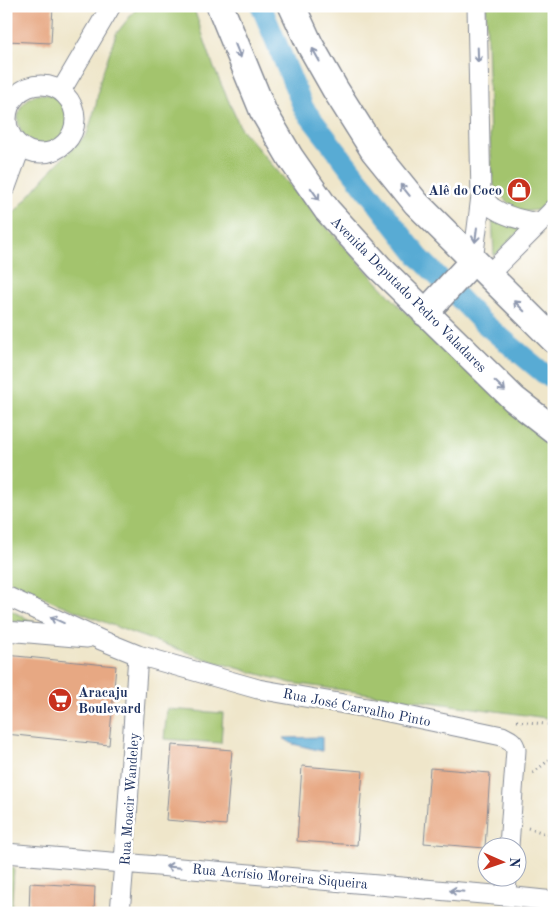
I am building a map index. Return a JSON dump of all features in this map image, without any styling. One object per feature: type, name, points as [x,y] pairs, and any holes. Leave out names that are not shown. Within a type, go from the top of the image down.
[{"type":"main road","name":"Avenida Deputado Pedro Valadares","points":[[220,6],[263,111],[290,157],[327,210],[379,267],[432,306],[514,399],[554,430]]},
{"type":"main road","points":[[292,6],[310,45],[374,151],[416,203],[475,269],[554,340]]},
{"type":"main road","points":[[432,306],[475,269]]},
{"type":"street","points":[[61,91],[111,6]]},
{"type":"street","points":[[475,269],[481,196],[477,6]]},
{"type":"street","points":[[39,84],[51,86],[61,91],[74,108],[76,119],[69,139],[52,151],[41,153],[30,151],[21,146],[14,139],[8,121],[12,93],[39,84]]},
{"type":"street","points":[[6,187],[21,146]]},
{"type":"street","points":[[481,196],[492,207],[506,215],[524,221],[540,223]]},
{"type":"street","points":[[475,269],[540,223],[554,209]]},
{"type":"street","name":"Rua José Carvalho Pinto","points":[[6,596],[102,640],[138,654],[258,689],[379,710],[502,736],[514,744],[516,750],[510,836]]},
{"type":"street","name":"Rua José Carvalho Pinto","points":[[6,631],[102,640]]},
{"type":"street","name":"Rua Moacir Wandeley","points":[[120,913],[138,654]]},
{"type":"street","name":"Rua Acrísio Moreira Siqueira","points":[[6,854],[506,896],[553,905]]},
{"type":"street","points":[[506,886],[506,896]]},
{"type":"path","points":[[529,776],[554,756]]},
{"type":"path","points":[[526,827],[554,836]]},
{"type":"green space","points":[[142,6],[193,6],[214,68],[241,129],[319,219],[401,308],[554,447],[554,719],[291,683],[212,661],[132,633],[51,601],[6,579],[6,233],[13,214],[56,165],[87,134],[96,105],[100,80],[116,34],[136,9]]},
{"type":"green space","points":[[486,6],[554,6],[554,194],[538,210],[520,212],[505,200],[493,184]]},
{"type":"green space","points":[[43,94],[53,96],[61,101],[66,109],[68,119],[66,129],[61,137],[53,142],[43,144],[33,142],[25,137],[20,129],[18,119],[20,109],[25,101],[33,96]]},
{"type":"green space","points":[[492,215],[521,230],[494,256]]},
{"type":"green space","points":[[6,608],[36,623],[6,621]]},
{"type":"green space","points":[[167,709],[223,713],[221,743],[164,739]]},
{"type":"green space","points":[[6,868],[14,868],[11,913],[6,913]]},
{"type":"water","points":[[322,737],[322,751],[293,744],[283,738]]},
{"type":"building","points":[[6,6],[53,6],[51,43],[6,41]]},
{"type":"building","name":"Aracaju Boulevard","points":[[6,655],[116,666],[109,745],[6,734]]},
{"type":"building","points":[[172,745],[232,750],[226,825],[166,820]]},
{"type":"building","points":[[302,766],[363,771],[357,845],[297,841]]},
{"type":"building","points":[[430,768],[490,773],[486,836],[478,836],[478,847],[424,843]]},
{"type":"building","points":[[30,883],[95,887],[94,913],[29,913]]},
{"type":"waterway","points":[[261,6],[304,109],[418,256],[480,320],[547,376]]},
{"type":"place","name":"Alê do Coco","points":[[519,190]]},
{"type":"place","name":"Aracaju Boulevard","points":[[60,700]]}]
